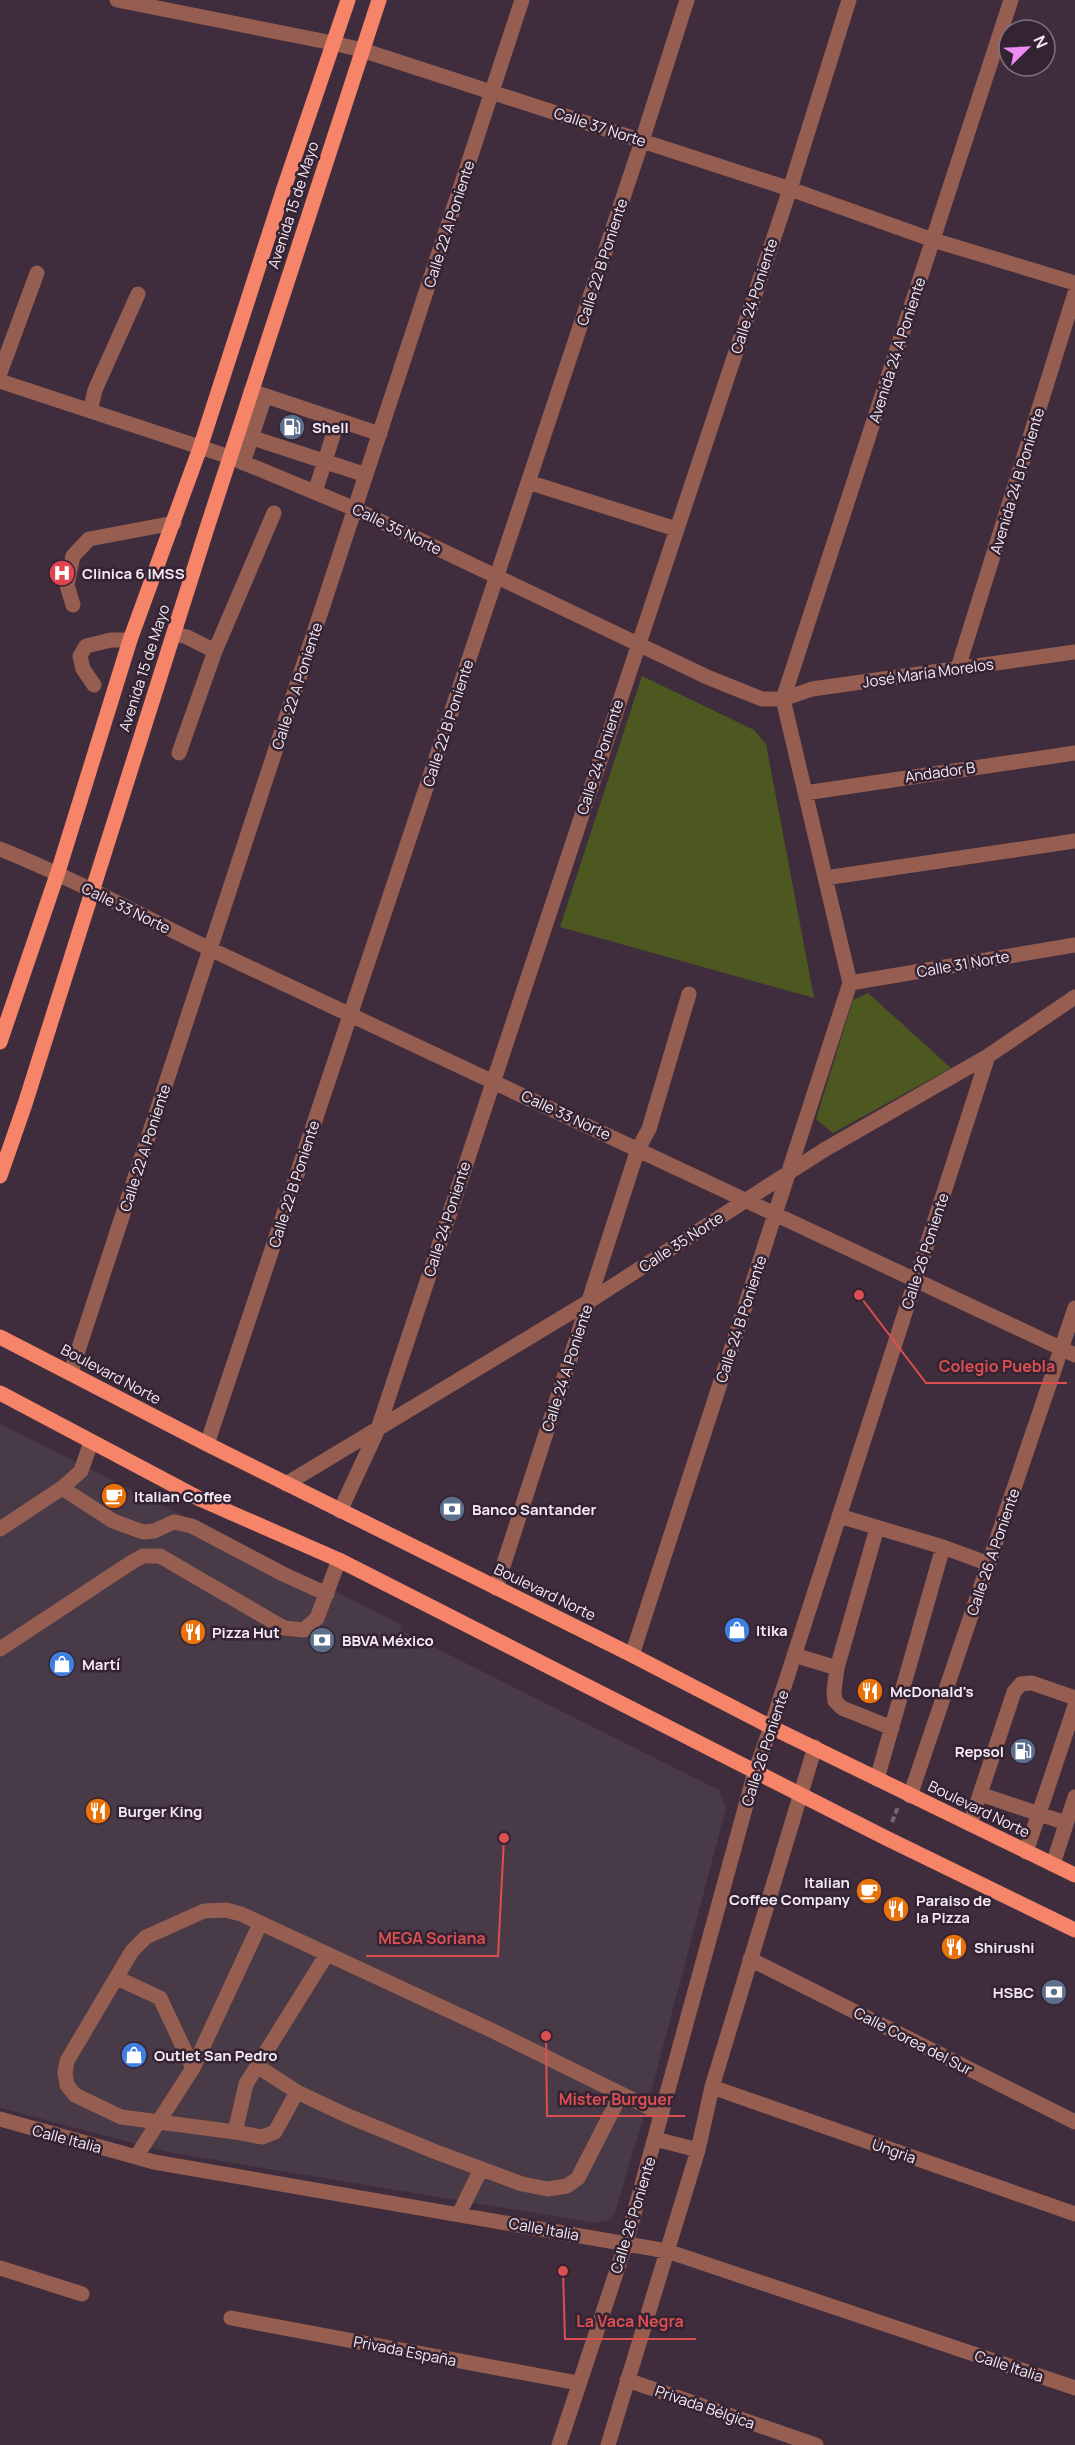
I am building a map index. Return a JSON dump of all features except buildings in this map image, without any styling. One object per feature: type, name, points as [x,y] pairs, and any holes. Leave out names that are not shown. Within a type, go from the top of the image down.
[{"type":"main road","name":"Avenida 15 de Mayo","points":[[0,1042],[58,872],[130,640],[200,448],[348,0]]},
{"type":"main road","name":"Avenida 15 de Mayo","points":[[0,1176],[174,634],[237,460],[379,0]]},
{"type":"main road","name":"Boulevard Norte","points":[[0,1337],[286,1484],[632,1655],[771,1727],[1075,1875]]},
{"type":"main road","points":[[0,1393],[202,1500],[339,1560],[886,1838],[1075,1930]]},
{"type":"street","name":"Calle 37 Norte","points":[[117,0],[177,6],[362,50],[790,189],[933,240],[1075,283]]},
{"type":"street","name":"Calle 22 A Poniente","points":[[71,1372],[522,0]]},
{"type":"street","name":"Calle 22 B Poniente","points":[[207,1444],[687,0]]},
{"type":"street","name":"Calle 24 Poniente","points":[[340,1511],[378,1429],[790,189],[849,0]]},
{"type":"street","name":"Avenida 24 A Poniente","points":[[783,699],[1011,0]]},
{"type":"street","points":[[0,373],[37,273]]},
{"type":"street","name":"Avenida 24 B Poniente","points":[[958,668],[1075,293]]},
{"type":"street","points":[[90,411],[95,390],[138,294]]},
{"type":"street","name":"Calle 35 Norte","points":[[0,381],[237,460],[355,509],[496,578],[749,694],[762,699],[783,699]]},
{"type":"street","points":[[258,394],[380,434]]},
{"type":"street","points":[[315,492],[338,420]]},
{"type":"street","points":[[245,435],[366,475]]},
{"type":"street","points":[[528,482],[676,529]]},
{"type":"street","points":[[179,753],[215,651],[274,513]]},
{"type":"street","points":[[72,605],[67,585],[73,556],[89,539],[174,523]]},
{"type":"street","points":[[174,634],[187,637],[215,651]]},
{"type":"street","points":[[94,685],[83,669],[80,656],[86,646],[111,640],[130,640]]},
{"type":"street","name":"José María Morelos","points":[[783,699],[812,689],[1075,652]]},
{"type":"street","points":[[783,699],[850,983]]},
{"type":"street","name":"Andador B","points":[[805,793],[1075,753]]},
{"type":"street","points":[[825,878],[1075,841]]},
{"type":"street","name":"Calle 33 Norte","points":[[0,849],[58,872],[93,892],[210,949],[1068,1352]]},
{"type":"street","name":"Calle 31 Norte","points":[[850,983],[1075,945]]},
{"type":"street","name":"Calle 24 B Poniente","points":[[632,1655],[850,983]]},
{"type":"street","name":"Calle 24 A Poniente","points":[[496,1588],[638,1149],[649,1129],[689,994]]},
{"type":"street","name":"Calle 35 Norte","points":[[286,1484],[588,1302],[870,1122],[988,1056],[1075,997]]},
{"type":"street","name":"Calle 26 Poniente","points":[[559,2445],[626,2243],[755,1772],[988,1056]]},
{"type":"street","name":"Calle 26 A Poniente","points":[[907,1794],[1068,1352],[1075,1308]]},
{"type":"street","points":[[0,1529],[62,1488],[81,1471],[92,1442]]},
{"type":"street","points":[[62,1488],[112,1521],[143,1532],[154,1531],[174,1522],[192,1526],[283,1574],[327,1594]]},
{"type":"street","points":[[839,1516],[943,1547],[989,1564]]},
{"type":"street","points":[[877,1528],[837,1668],[834,1691],[835,1701],[842,1708],[892,1728]]},
{"type":"street","points":[[143,1532],[143,1556]]},
{"type":"street","points":[[877,1779],[943,1547]]},
{"type":"street","points":[[0,1649],[143,1556],[160,1556],[285,1628],[295,1631],[304,1630],[311,1626],[327,1594],[339,1560]]},
{"type":"street","points":[[794,1655],[837,1668]]},
{"type":"street","points":[[970,1824],[1014,1692],[1021,1684],[1032,1683],[1075,1698]]},
{"type":"street","points":[[1026,1852],[1075,1706]]},
{"type":"street","points":[[608,2445],[698,2150],[712,2087],[750,1959],[816,1747]]},
{"type":"street","points":[[980,1794],[1066,1823]]},
{"type":"street","points":[[1053,1864],[1075,1797]]},
{"type":"street","points":[[297,2092],[272,2135],[262,2137],[121,2116],[75,2095],[67,2085],[65,2073],[67,2061],[132,1951],[146,1937],[204,1911],[226,1910],[241,1914],[491,2030],[662,2114]]},
{"type":"street","points":[[136,2157],[193,2068],[260,1924]]},
{"type":"street","points":[[235,2132],[246,2084],[327,1954]]},
{"type":"street","name":"Calle Corea del Sur","points":[[750,1959],[1075,2122]]},
{"type":"street","points":[[117,1978],[160,1998],[193,2068]]},
{"type":"street","points":[[257,2066],[297,2092],[392,2135],[522,2184],[548,2189],[567,2186],[578,2178],[621,2094]]},
{"type":"street","name":"Ungria","points":[[712,2087],[1075,2214]]},
{"type":"street","name":"Calle Italia","points":[[0,2119],[136,2157],[667,2251],[1075,2388]]},
{"type":"street","points":[[655,2139],[698,2150]]},
{"type":"street","points":[[459,2214],[481,2169]]},
{"type":"street","points":[[0,2268],[82,2294]]},
{"type":"street","name":"Privada España","points":[[231,2318],[578,2383]]},
{"type":"street","name":"Privada Bélgica","points":[[627,2380],[816,2445]]},
{"type":"path","points":[[886,1838],[907,1794]]},
{"type":"shaded area","points":[[0,1424],[402,1625],[400,1630],[719,1790],[726,1808],[650,2096],[614,2215],[607,2221],[595,2223],[167,2152],[0,2108]]},
{"type":"green space","points":[[642,676],[754,730],[766,744],[814,998],[560,927]]},
{"type":"green space","points":[[868,993],[951,1068],[833,1133],[816,1119],[853,1000]]},
{"type":"place","name":"Shell","points":[[292,427]]},
{"type":"place","name":"Clinica 6 IMSS","points":[[62,573]]},
{"type":"place","name":"Colegio Puebla","points":[[859,1295]]},
{"type":"place","name":"Italian Coffee","points":[[114,1496]]},
{"type":"place","name":"Banco Santander","points":[[452,1509]]},
{"type":"place","name":"Itika","points":[[737,1630]]},
{"type":"place","name":"Pizza Hut","points":[[193,1632]]},
{"type":"place","name":"BBVA México","points":[[322,1640]]},
{"type":"place","name":"Martí","points":[[62,1664]]},
{"type":"place","name":"McDonald's","points":[[870,1691]]},
{"type":"place","name":"Repsol","points":[[1023,1751]]},
{"type":"place","name":"Burger King","points":[[98,1811]]},
{"type":"place","name":"MEGA Soriana","points":[[504,1838]]},
{"type":"place","name":"Italian Coffee Company","points":[[869,1891]]},
{"type":"place","name":"Paraiso de la Pizza","points":[[896,1909]]},
{"type":"place","name":"Shirushi","points":[[954,1947]]},
{"type":"place","name":"HSBC","points":[[1054,1992]]},
{"type":"place","name":"Mister Burguer","points":[[546,2036]]},
{"type":"place","name":"Outlet San Pedro","points":[[134,2055]]},
{"type":"place","name":"La Vaca Negra","points":[[563,2271]]}]
